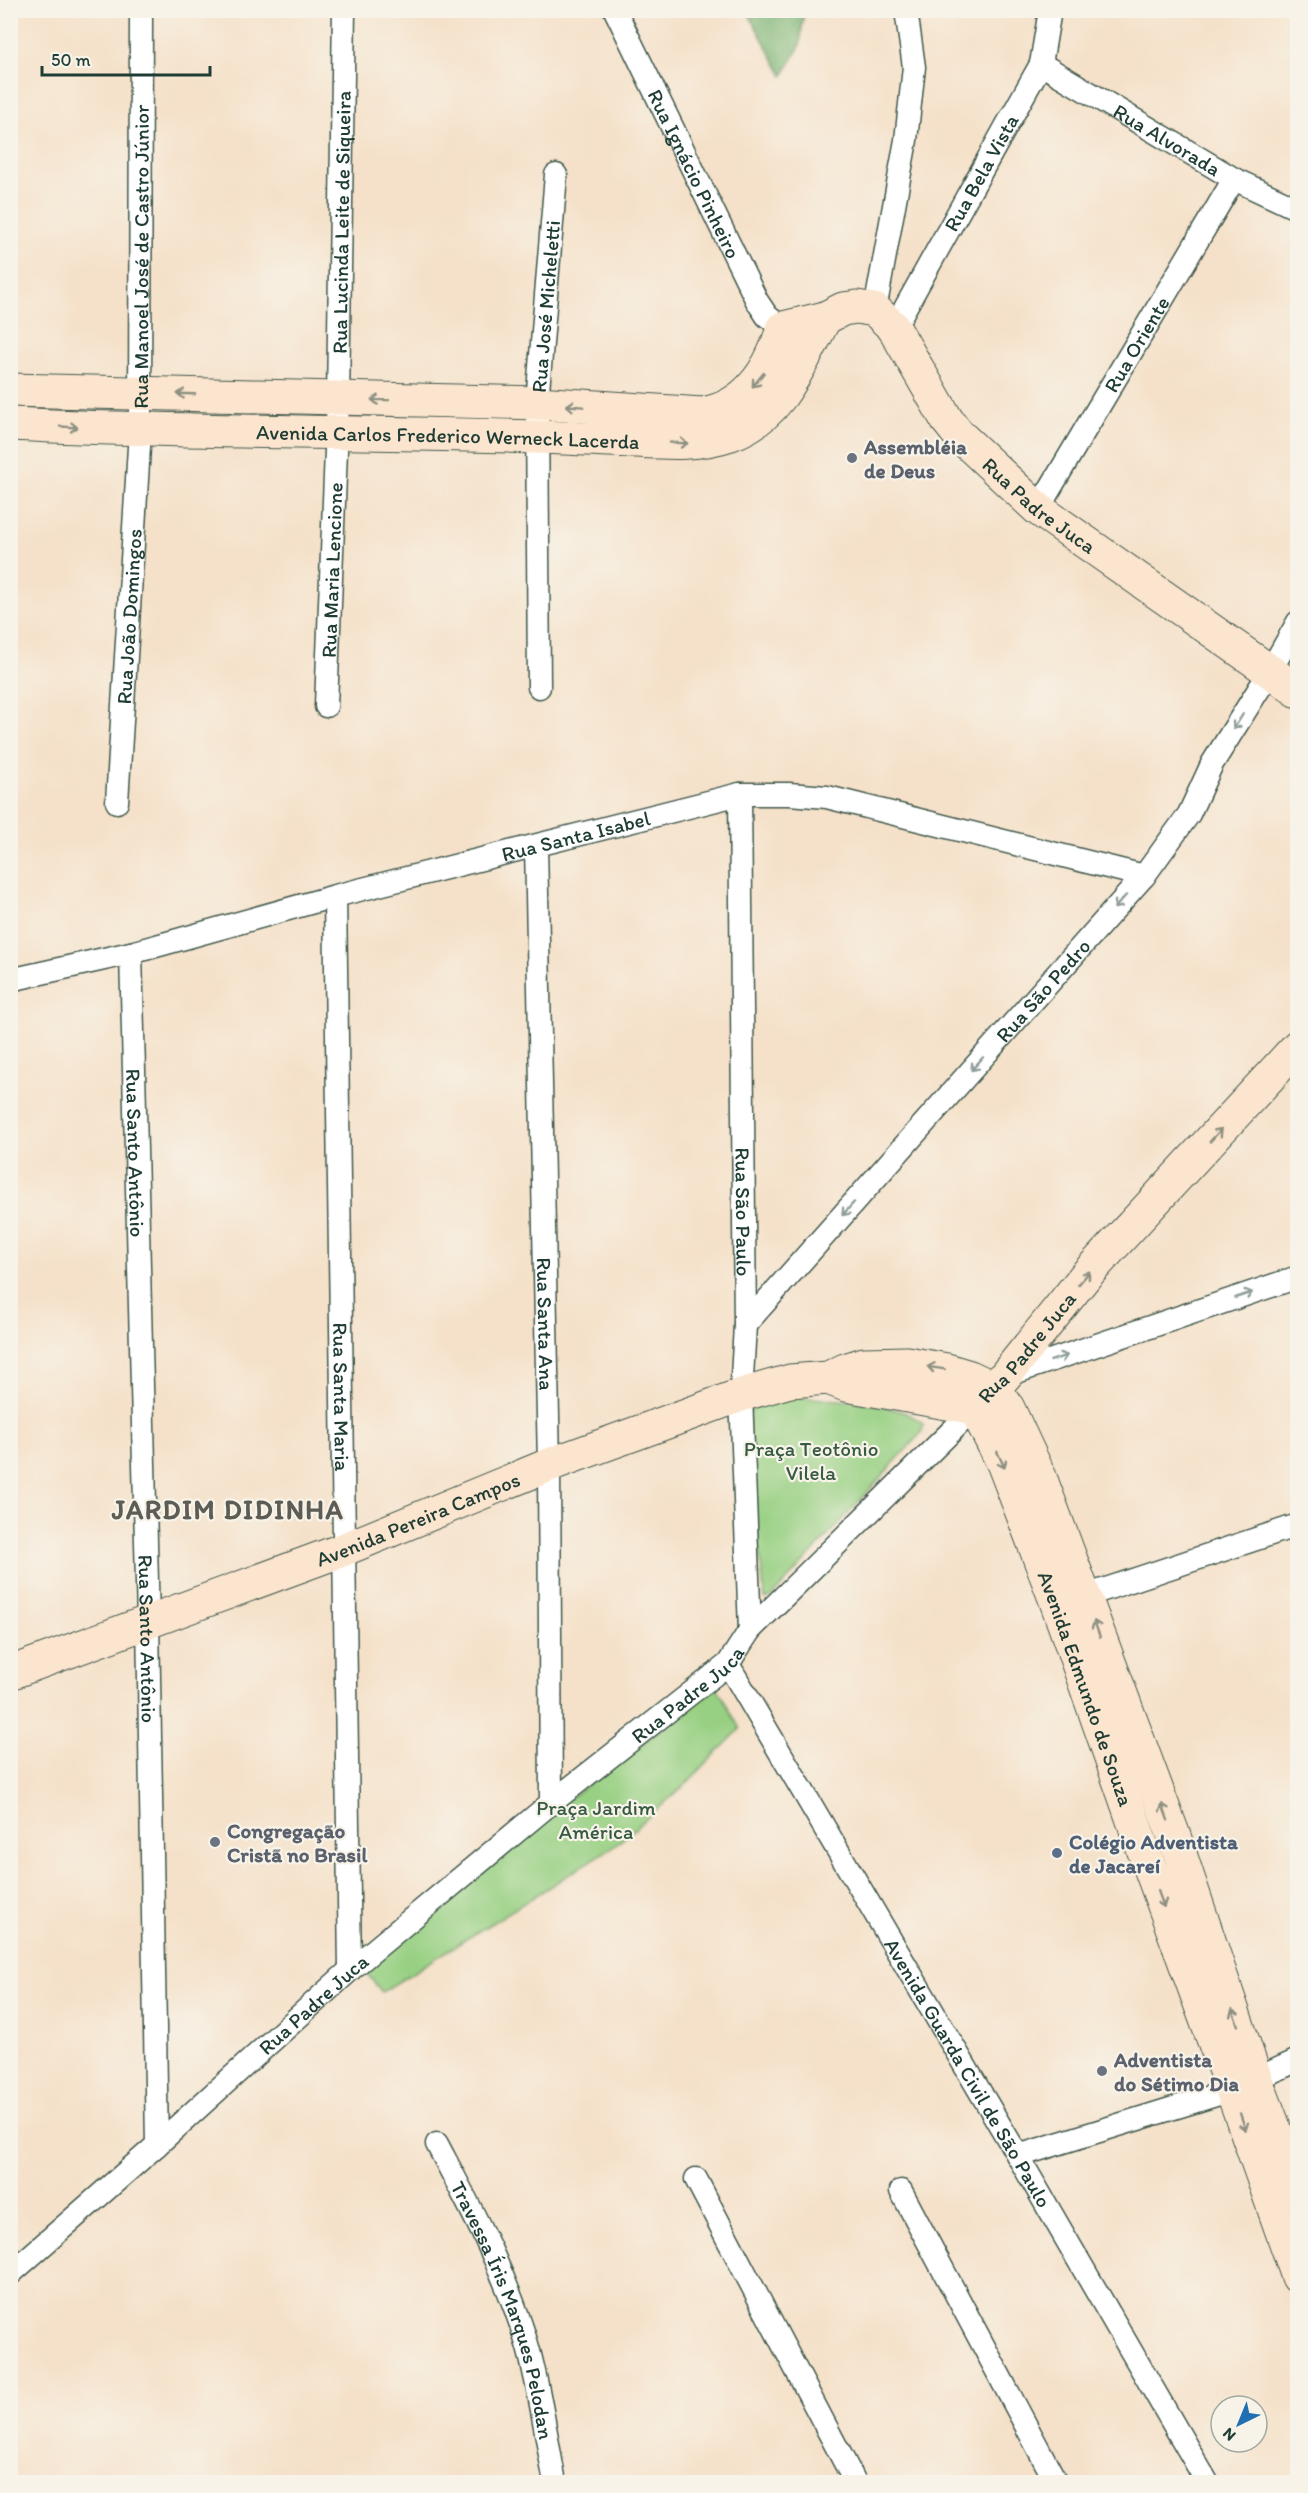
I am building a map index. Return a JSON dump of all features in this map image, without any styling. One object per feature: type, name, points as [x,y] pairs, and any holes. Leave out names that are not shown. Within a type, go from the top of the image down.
[{"type":"main road","points":[[783,327],[825,318],[843,309],[857,307],[885,319]]},
{"type":"main road","name":"Avenida Carlos Frederico Werneck Lacerda","points":[[10,424],[140,431],[537,436],[690,444],[731,434],[751,424],[774,407],[790,384],[825,318]]},
{"type":"main road","name":"Rua Padre Juca","points":[[885,319],[946,420],[1038,509],[1269,673],[1298,691]]},
{"type":"main road","name":"Avenida Carlos Frederico Werneck Lacerda","points":[[10,390],[537,403],[702,414],[733,404],[752,388],[764,373],[776,351],[783,327]]},
{"type":"main road","name":"Rua Padre Juca","points":[[990,1390],[1087,1274],[1298,1047]]},
{"type":"main road","name":"Avenida Pereira Campos","points":[[10,1673],[345,1549],[549,1465],[741,1395],[790,1381],[828,1378],[864,1364],[907,1364],[947,1370],[990,1390]]},
{"type":"main road","name":"Avenida Edmundo de Souza","points":[[990,1390],[1008,1408],[1040,1477],[1173,1836],[1298,2277]]},
{"type":"main road","name":"Avenida Edmundo de Souza","points":[[990,1390],[1003,1463],[1056,1601],[1142,1846],[1244,2085],[1298,2190]]},
{"type":"street","name":"Rua Manoel José de Castro Júnior","points":[[140,431],[141,10]]},
{"type":"street","name":"Rua Lucinda Leite de Siqueira","points":[[336,434],[344,10]]},
{"type":"street","name":"Rua Ignácio Pinheiro","points":[[615,10],[757,301],[767,316],[783,327]]},
{"type":"street","points":[[885,319],[914,67],[906,10]]},
{"type":"street","name":"Rua Bela Vista","points":[[885,319],[1041,64],[1050,10]]},
{"type":"street","name":"Rua Alvorada","points":[[1041,64],[1234,179],[1298,209]]},
{"type":"street","name":"Rua José Micheletti","points":[[539,687],[537,403],[556,176]]},
{"type":"street","name":"Rua Oriente","points":[[1038,509],[1234,179]]},
{"type":"street","name":"Rua João Domingos","points":[[117,802],[140,431]]},
{"type":"street","name":"Rua Maria Lencione","points":[[326,706],[336,434]]},
{"type":"street","name":"Rua São Pedro","points":[[745,1325],[1144,876],[1189,814],[1212,764],[1298,622]]},
{"type":"street","name":"Rua Santa Isabel","points":[[10,980],[131,952],[335,897],[740,794],[826,797],[1144,876]]},
{"type":"street","name":"Rua São Paulo","points":[[740,794],[745,1325],[741,1395],[750,1630]]},
{"type":"street","name":"Rua Santa Ana","points":[[536,846],[549,1465],[551,1803]]},
{"type":"street","name":"Rua Santa Maria","points":[[335,897],[350,1970]]},
{"type":"street","name":"Rua Santo Antônio","points":[[131,952],[148,1621],[157,2145]]},
{"type":"street","points":[[990,1390],[1298,1277]]},
{"type":"street","name":"Rua Padre Juca","points":[[10,2274],[157,2145],[350,1970],[551,1803],[728,1664],[750,1630],[990,1390]]},
{"type":"street","points":[[1085,1596],[1298,1525]]},
{"type":"street","name":"Avenida Guarda Civil de São Paulo","points":[[728,1664],[1207,2482]]},
{"type":"street","points":[[1018,2156],[1244,2085],[1298,2060]]},
{"type":"street","name":"Travessa Íris Marques Pelodan","points":[[437,2144],[490,2246],[511,2297],[527,2346],[555,2482]]},
{"type":"street","points":[[696,2179],[855,2482]]},
{"type":"street","points":[[901,2191],[1056,2482]]},
{"type":"green space","points":[[747,11],[804,11],[800,46],[783,76]]},
{"type":"green space","name":"Praça Teotônio Vilela","points":[[768,1396],[873,1404],[911,1415],[923,1424],[922,1432],[772,1597],[765,1599],[745,1422],[748,1413]]},
{"type":"green space","name":"Praça Jardim América","points":[[717,1687],[740,1729],[684,1786],[616,1845],[382,1992],[364,1970],[546,1816]]},
{"type":"place","name":"Assembléia de Deus","points":[[852,458]]},
{"type":"place","name":"Congregação Cristã no Brasil","points":[[215,1842]]},
{"type":"place","name":"Colégio Adventista de Jacareí","points":[[1057,1853]]},
{"type":"place","name":"Adventista do Sétimo Dia","points":[[1102,2071]]},
{"type":"district","name":"JARDIM DIDINHA","points":[[228,1509]]}]
